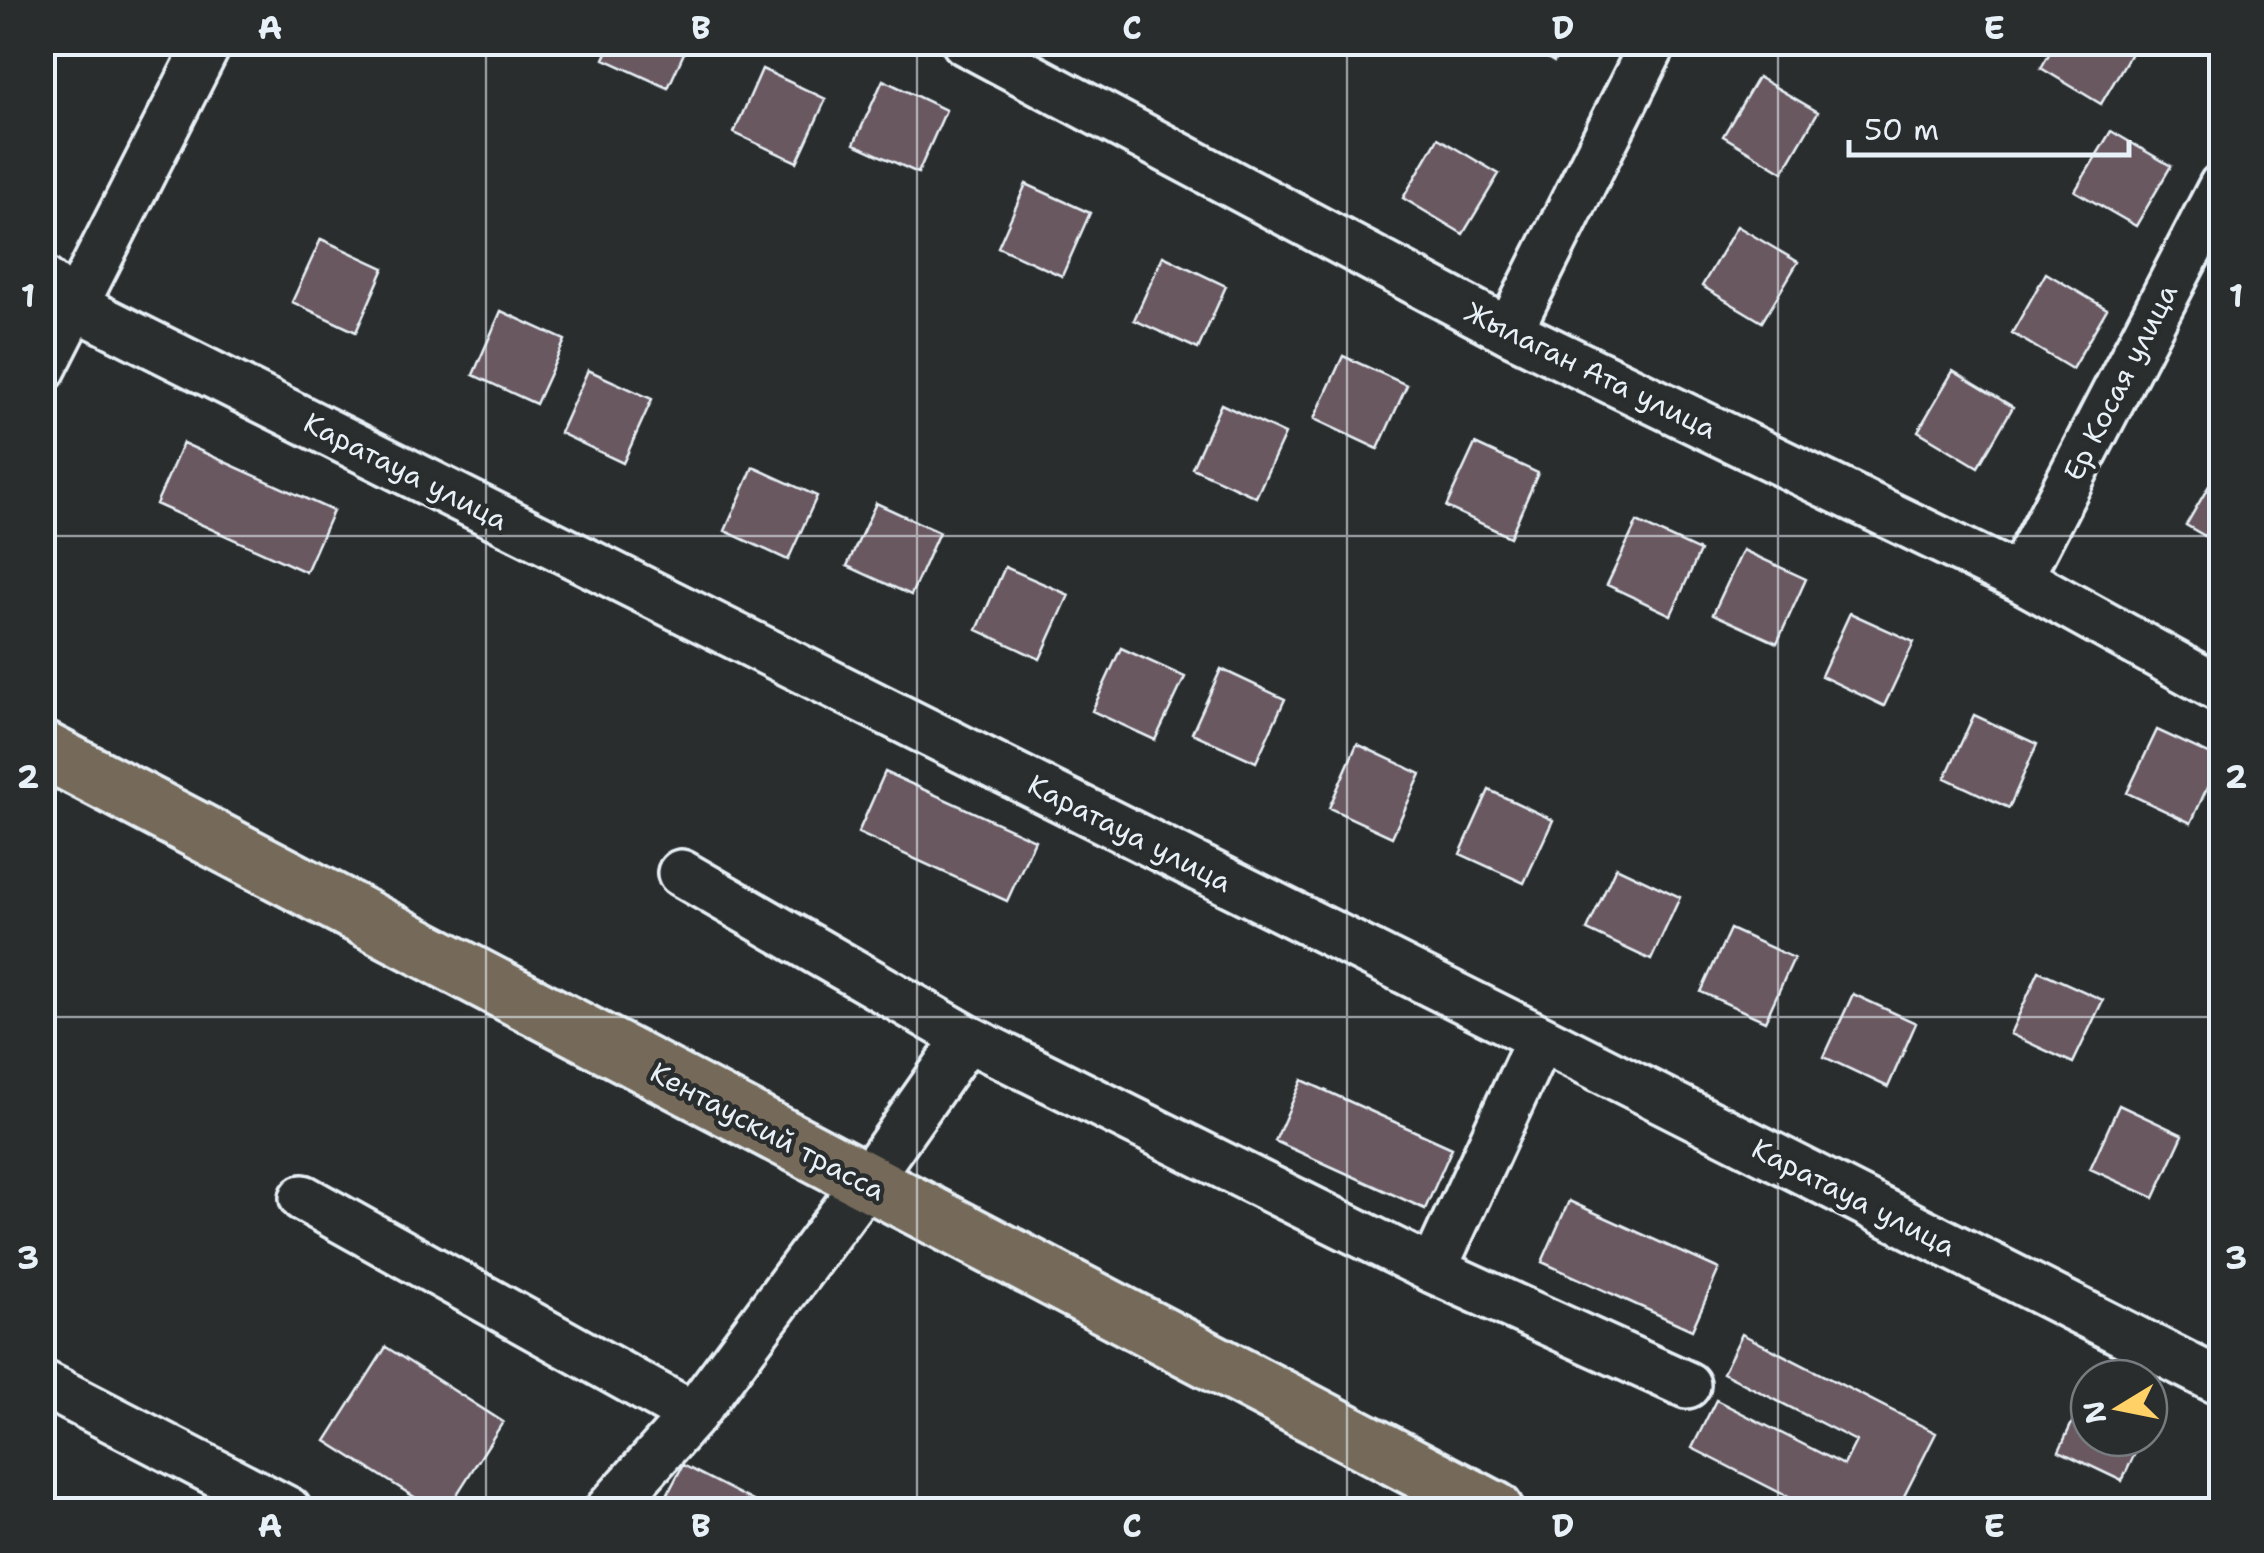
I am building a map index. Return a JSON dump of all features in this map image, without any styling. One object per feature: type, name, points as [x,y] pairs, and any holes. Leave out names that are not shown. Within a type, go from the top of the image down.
[{"type":"main road","name":"Кентауский трасса","points":[[42,750],[1495,1510]]},
{"type":"street","points":[[42,370],[59,292],[209,42]]},
{"type":"street","points":[[1509,331],[1654,42]]},
{"type":"street","name":"Жылаган Ата улица","points":[[974,44],[1509,331],[2020,578],[2222,690]]},
{"type":"street","name":"Ер Косая улица","points":[[2020,578],[2222,186]]},
{"type":"street","name":"Каратауа улица","points":[[59,292],[2222,1383]]},
{"type":"street","points":[[682,873],[967,1038],[1433,1270],[1687,1384]]},
{"type":"street","points":[[608,1510],[694,1415],[967,1038]]},
{"type":"street","points":[[1433,1270],[1540,1038]]},
{"type":"street","points":[[303,1198],[694,1415]]},
{"type":"street","points":[[42,1383],[288,1510]]},
{"type":"building","points":[[612,42],[689,42],[668,88],[604,59]]},
{"type":"building","points":[[1521,42],[1565,42],[1554,62]]},
{"type":"building","points":[[2056,42],[2137,43],[2101,104],[2041,68]]},
{"type":"building","points":[[762,69],[826,99],[797,162],[734,133]]},
{"type":"building","points":[[1758,77],[1818,112],[1783,172],[1723,136]]},
{"type":"building","points":[[883,80],[946,110],[918,173],[854,144]]},
{"type":"building","points":[[2111,131],[2171,166],[2136,226],[2075,191]]},
{"type":"building","points":[[1438,138],[1499,174],[1463,234],[1403,198]]},
{"type":"building","points":[[1026,184],[1090,213],[1062,276],[998,247]]},
{"type":"building","points":[[1737,226],[1798,262],[1762,322],[1702,286]]},
{"type":"building","points":[[321,239],[384,268],[356,332],[292,302]]},
{"type":"building","points":[[1163,256],[1226,286],[1198,349],[1134,320]]},
{"type":"building","points":[[2046,273],[2107,309],[2072,369],[2012,333]]},
{"type":"building","points":[[501,311],[565,340],[536,404],[473,375]]},
{"type":"building","points":[[1343,356],[1407,385],[1378,449],[1314,419]]},
{"type":"building","points":[[588,370],[652,399],[623,463],[560,433]]},
{"type":"building","points":[[1953,371],[2013,407],[1978,467],[1918,431]]},
{"type":"building","points":[[1221,404],[1285,434],[1256,497],[1192,468]]},
{"type":"building","points":[[183,443],[333,511],[306,572],[156,504]]},
{"type":"building","points":[[1475,444],[1538,473],[1510,537],[1446,507]]},
{"type":"building","points":[[2222,465],[2222,546],[2186,525]]},
{"type":"building","points":[[753,467],[817,496],[788,560],[725,531]]},
{"type":"building","points":[[876,503],[939,532],[911,595],[847,566]]},
{"type":"building","points":[[1637,522],[1700,551],[1671,615],[1607,585]]},
{"type":"building","points":[[1743,550],[1806,579],[1777,643],[1713,614]]},
{"type":"building","points":[[1005,567],[1069,595],[1040,659],[977,630]]},
{"type":"building","points":[[1850,613],[1914,642],[1884,706],[1821,676]]},
{"type":"building","points":[[1121,648],[1185,677],[1155,740],[1092,711]]},
{"type":"building","points":[[1221,669],[1285,699],[1256,762],[1192,733]]},
{"type":"building","points":[[1974,715],[2037,744],[2009,808],[1945,778]]},
{"type":"building","points":[[2157,730],[2220,759],[2191,823],[2127,793]]},
{"type":"building","points":[[1357,744],[1421,774],[1392,837],[1329,808]]},
{"type":"building","points":[[885,772],[1035,840],[1007,901],[858,833]]},
{"type":"building","points":[[1489,790],[1553,820],[1524,883],[1460,854]]},
{"type":"building","points":[[1616,867],[1680,897],[1651,960],[1587,930]]},
{"type":"building","points":[[1730,929],[1794,958],[1765,1021],[1701,992]]},
{"type":"building","points":[[2039,971],[2103,1000],[2073,1063],[2010,1034]]},
{"type":"building","points":[[1853,994],[1916,1023],[1888,1087],[1824,1057]]},
{"type":"building","points":[[1302,1080],[1452,1148],[1425,1209],[1275,1141]]},
{"type":"building","points":[[2119,1105],[2183,1135],[2154,1198],[2090,1169]]},
{"type":"building","points":[[1569,1201],[1719,1269],[1692,1330],[1542,1262]]},
{"type":"building","points":[[1742,1334],[1936,1433],[1897,1510],[1814,1510],[1692,1448],[1716,1400],[1844,1465],[1856,1441],[1723,1373]]},
{"type":"building","points":[[386,1347],[503,1422],[447,1510],[435,1510],[326,1441]]},
{"type":"building","points":[[2069,1429],[2069,1456],[2059,1451]]},
{"type":"building","points":[[2074,1458],[2133,1458],[2122,1481]]},
{"type":"building","points":[[683,1465],[771,1510],[659,1510]]}]
